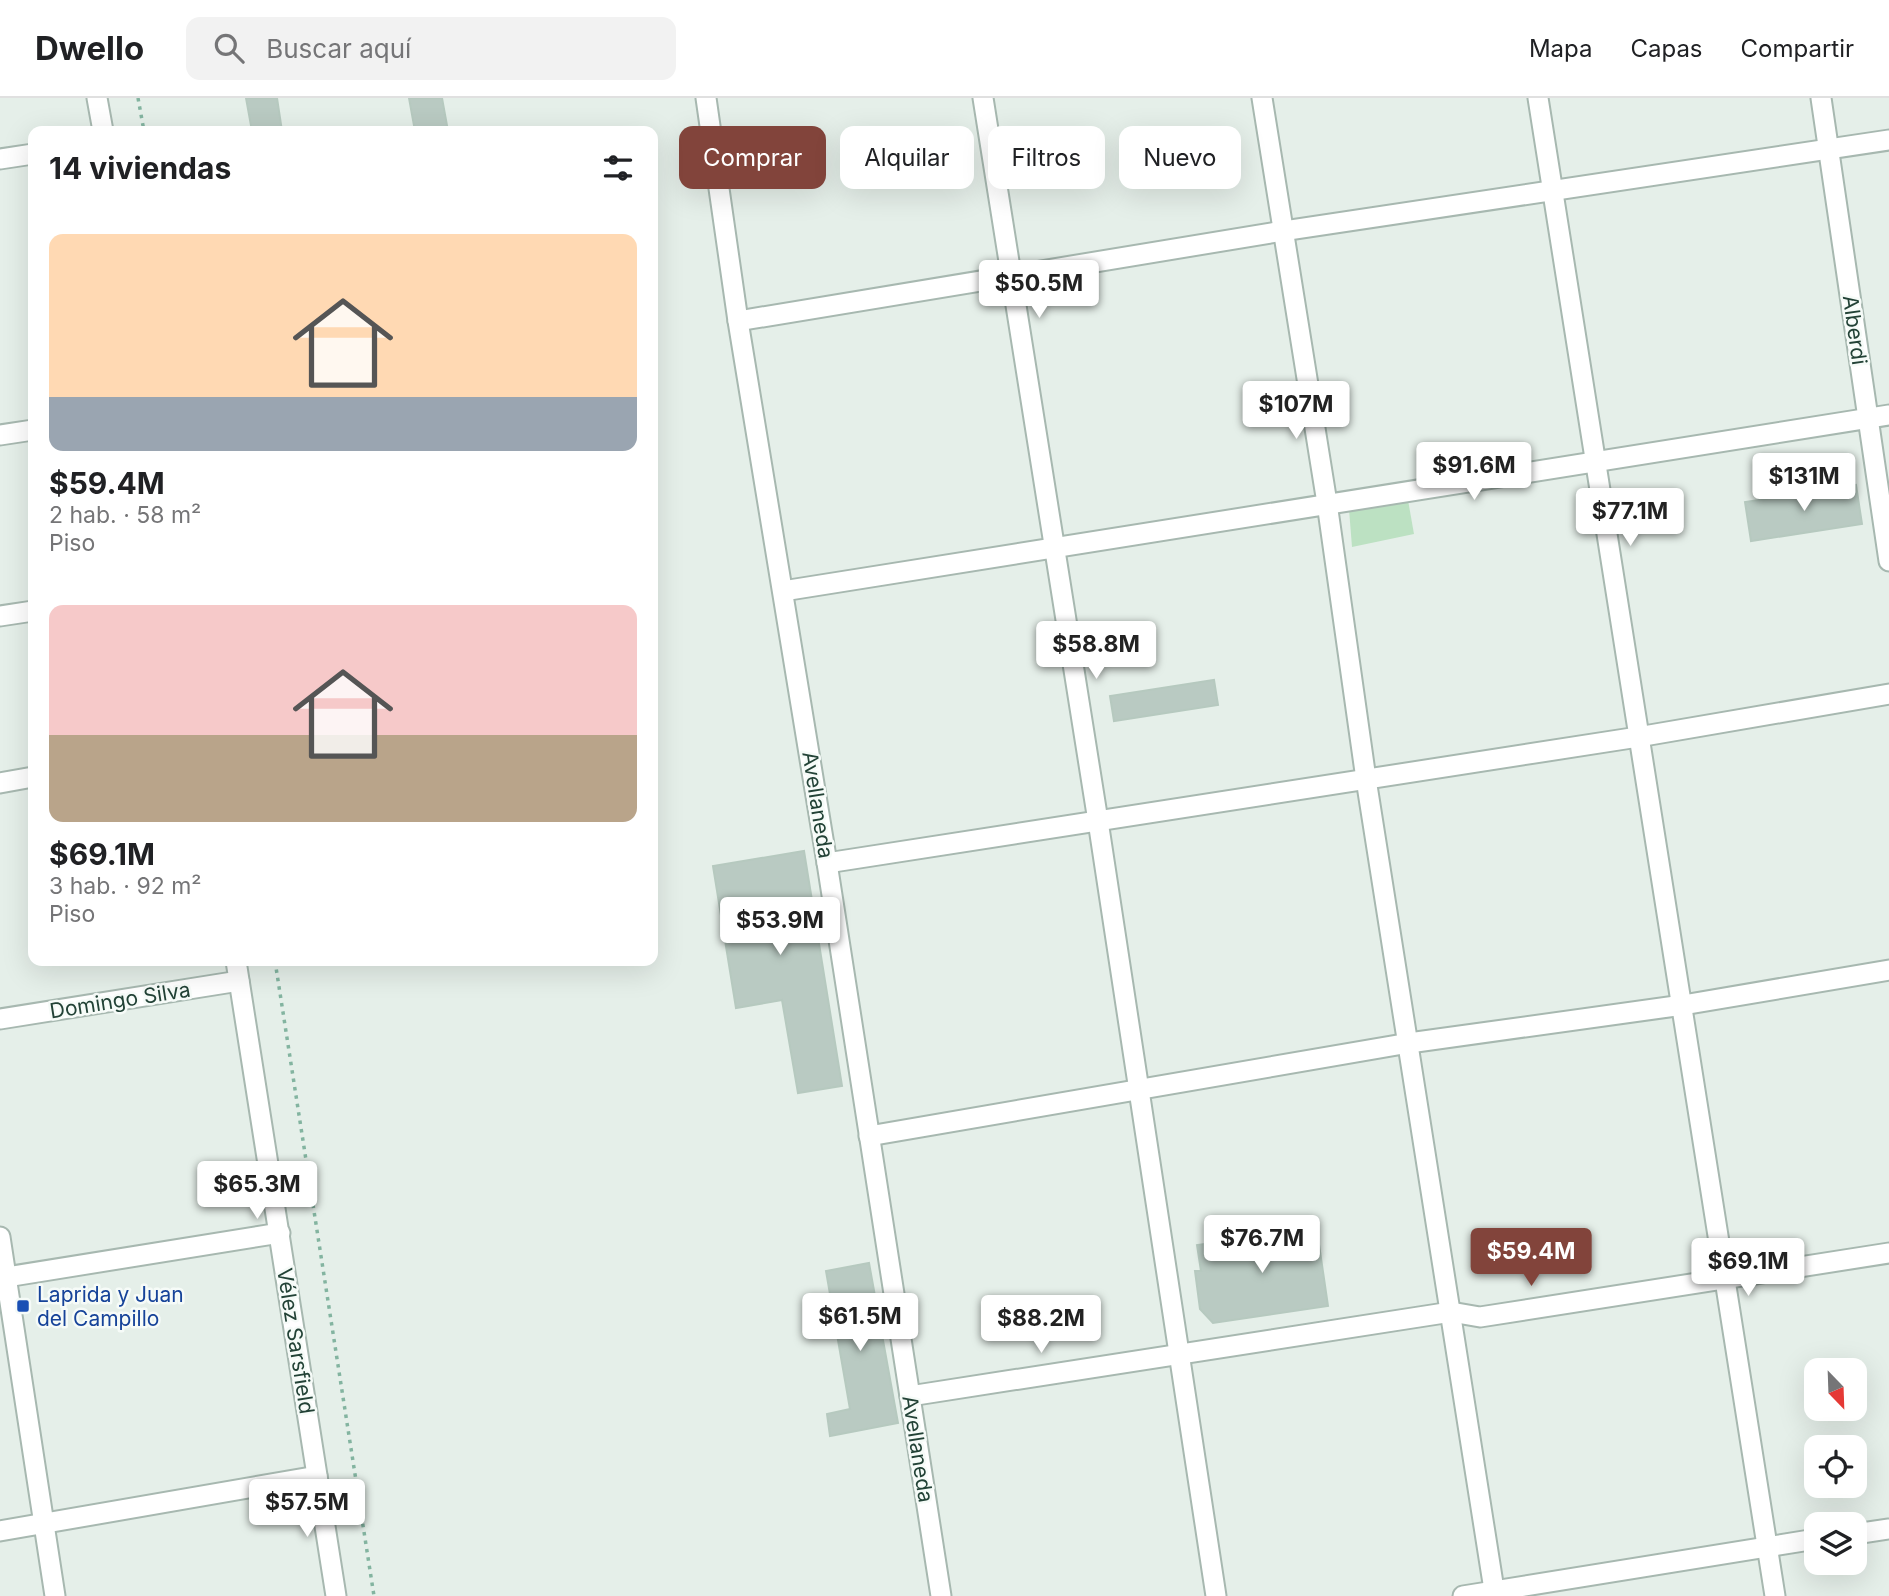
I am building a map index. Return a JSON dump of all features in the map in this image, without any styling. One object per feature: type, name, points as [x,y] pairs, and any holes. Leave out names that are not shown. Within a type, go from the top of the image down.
[{"type":"street","points":[[97,98],[102,126]]},
{"type":"street","name":"Avellaneda","points":[[706,98],[738,321],[827,863],[940,1596]]},
{"type":"street","points":[[983,98],[1140,1091],[1216,1596]]},
{"type":"street","points":[[1262,98],[1326,503],[1366,779],[1495,1593]]},
{"type":"street","points":[[1538,98],[1775,1596]]},
{"type":"street","name":"Alberdi","points":[[1821,98],[1889,561]]},
{"type":"street","points":[[738,321],[1283,231],[1889,140]]},
{"type":"street","points":[[0,159],[28,155]]},
{"type":"street","points":[[783,591],[1889,415]]},
{"type":"street","points":[[0,435],[28,431]]},
{"type":"street","points":[[0,617],[28,612]]},
{"type":"street","points":[[827,863],[1638,737],[1889,694]]},
{"type":"street","points":[[0,783],[28,779]]},
{"type":"street","name":"Vélez Sarsfield","points":[[237,966],[336,1596]]},
{"type":"street","points":[[869,1136],[1409,1043],[1683,1005],[1889,970]]},
{"type":"street","name":"Domingo Silva","points":[[0,1019],[239,981]]},
{"type":"street","points":[[3,1278],[279,1233]]},
{"type":"street","points":[[0,1237],[3,1278],[55,1596]]},
{"type":"street","points":[[910,1396],[1451,1312],[1480,1317],[1724,1276],[1889,1253]]},
{"type":"street","points":[[0,1531],[317,1476]]},
{"type":"street","points":[[1867,1532],[1889,1529]]},
{"type":"street","points":[[1463,1596],[1495,1593],[1804,1541]]},
{"type":"path","points":[[138,98],[143,126]]},
{"type":"path","points":[[276,966],[374,1596]]},
{"type":"green space","points":[[1408,500],[1414,534],[1352,547],[1349,509]]},
{"type":"building","points":[[246,98],[277,98],[281,126],[251,126]]},
{"type":"building","points":[[409,98],[442,98],[447,126],[414,126]]},
{"type":"building","points":[[1856,485],[1862,524],[1751,541],[1745,502]]},
{"type":"building","points":[[1214,680],[1218,705],[1114,721],[1110,696]]},
{"type":"building","points":[[804,851],[842,1086],[798,1093],[782,1000],[736,1008],[713,866]]},
{"type":"building","points":[[1315,1217],[1328,1306],[1213,1323],[1200,1309],[1195,1271],[1201,1271],[1197,1245],[1303,1230],[1301,1219]]},
{"type":"building","points":[[869,1263],[898,1423],[830,1436],[827,1414],[850,1409],[826,1271]]},
{"type":"place","name":"Laprida y Juan del Campillo","points":[[23,1306]]}]
